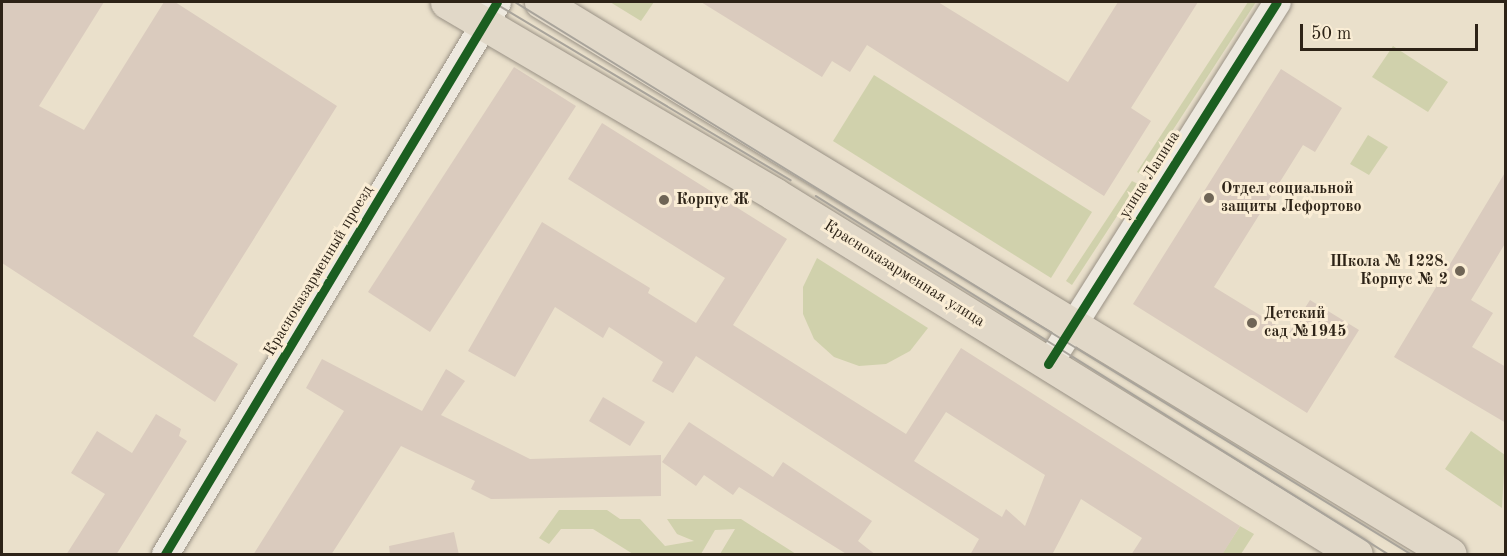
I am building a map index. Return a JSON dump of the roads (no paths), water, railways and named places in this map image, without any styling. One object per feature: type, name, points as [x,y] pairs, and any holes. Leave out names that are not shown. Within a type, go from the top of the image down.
[{"type":"main road","name":"Красноказарменная улица","points":[[447,2],[491,12],[1048,364],[1356,555]]},
{"type":"main road","points":[[541,2],[1074,322],[1450,555]]},
{"type":"street","name":"улица Лапина","points":[[1048,364],[1277,2]]},
{"type":"street","name":"Красноказарменный проезд","points":[[165,555],[491,12]]},
{"type":"tram line","points":[[493,2],[791,180]]},
{"type":"tram line","points":[[515,2],[1411,554]]},
{"type":"tram line","points":[[816,196],[1388,554]]},
{"type":"place","name":"Отдел социальной защиты Лефортово","points":[[1209,198]]},
{"type":"place","name":"Корпус Ж","points":[[664,200]]},
{"type":"place","name":"Школа № 1228. Корпус № 2","points":[[1460,271]]},
{"type":"place","name":"Детский сад №1945","points":[[1252,323]]}]
